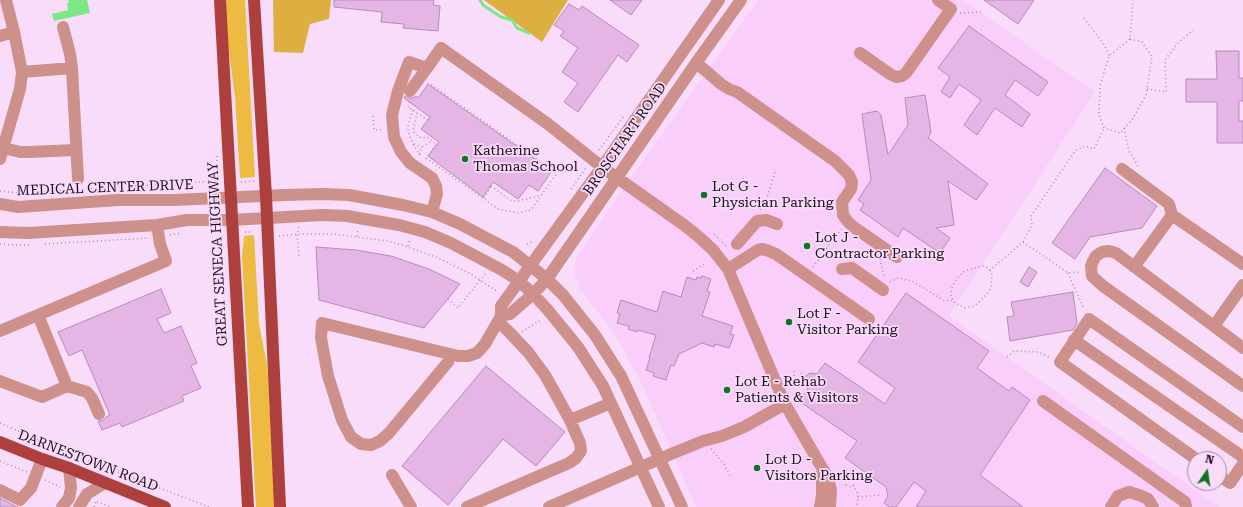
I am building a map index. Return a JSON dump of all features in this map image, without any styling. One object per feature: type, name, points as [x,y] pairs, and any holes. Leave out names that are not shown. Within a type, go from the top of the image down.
[{"type":"main road","name":"GREAT SENECA HIGHWAY","points":[[220,0],[248,507]]},
{"type":"main road","points":[[254,0],[266,196],[280,507]]},
{"type":"main road","name":"DARNESTOWN ROAD","points":[[0,442],[165,507]]},
{"type":"street","points":[[6,0],[22,72],[20,88],[1,152],[76,150]]},
{"type":"street","name":"BROSCHART ROAD","points":[[450,354],[468,356],[477,353],[485,344],[499,319],[501,306],[530,266],[597,163],[719,0]]},
{"type":"street","name":"BROSCHART ROAD","points":[[499,319],[510,314],[533,294],[547,279],[696,63],[742,0]]},
{"type":"street","points":[[860,53],[890,74],[896,77],[902,76],[906,73],[951,9],[938,0]]},
{"type":"street","points":[[63,27],[72,68],[79,186]]},
{"type":"street","points":[[0,36],[14,32]]},
{"type":"street","points":[[392,115],[409,97],[441,48],[548,124],[617,178],[699,237],[713,250],[728,269],[784,404],[828,478],[831,490],[830,507]]},
{"type":"street","points":[[427,68],[409,62],[398,91],[392,115],[394,137],[401,152],[410,163],[432,178],[436,186],[437,194],[432,212]]},
{"type":"street","points":[[696,63],[721,84],[737,92],[835,161],[849,174],[852,182],[851,189],[842,202],[843,215],[855,228],[897,257]]},
{"type":"street","points":[[22,72],[72,68]]},
{"type":"street","points":[[1127,173],[1169,204],[1172,215],[1243,264]]},
{"type":"street","name":"MEDICAL CENTER DRIVE","points":[[0,204],[18,207],[118,200],[174,200],[322,194],[349,196],[403,205],[432,212],[460,224],[513,252],[547,279],[563,295],[595,335],[621,376],[682,507]]},
{"type":"street","points":[[0,232],[28,233],[157,225],[187,220],[267,219],[322,215],[347,216],[399,225],[425,232],[451,243],[502,270],[533,294],[578,347],[603,386],[659,507]]},
{"type":"street","points":[[1134,267],[1172,215]]},
{"type":"street","points":[[732,245],[757,221],[766,220],[777,224]]},
{"type":"street","points":[[0,331],[166,261],[160,244],[157,225]]},
{"type":"street","points":[[728,269],[758,250],[763,249],[769,251],[776,254],[869,319]]},
{"type":"street","points":[[1243,348],[1116,253],[1109,251],[1102,252],[1096,256],[1091,266],[1092,276],[1103,286],[1243,386]]},
{"type":"street","points":[[842,269],[852,268],[884,288]]},
{"type":"street","points":[[1214,326],[1243,285]]},
{"type":"street","points":[[38,315],[67,386]]},
{"type":"street","points":[[467,507],[569,463],[576,458],[581,451],[580,444],[570,420],[545,376],[528,352],[499,319]]},
{"type":"street","points":[[1187,453],[1060,362],[1089,319],[1243,427]]},
{"type":"street","points":[[322,323],[371,335],[450,354],[448,362],[389,433],[380,441],[371,445],[361,444],[351,437],[342,420],[328,376],[321,338],[322,323]]},
{"type":"street","points":[[1074,340],[1243,457]]},
{"type":"street","points":[[0,381],[42,397],[67,386],[87,392],[92,398],[99,414]]},
{"type":"street","points":[[1043,401],[1185,502],[1186,507]]},
{"type":"street","points":[[570,420],[611,403]]},
{"type":"street","points":[[549,507],[660,459],[744,427],[784,404]]},
{"type":"street","points":[[0,490],[18,504],[31,488],[42,459]]},
{"type":"street","points":[[1227,481],[1230,483],[1243,464]]},
{"type":"street","points":[[820,507],[822,495],[821,466]]},
{"type":"street","points":[[62,507],[69,498],[72,488],[69,468]]},
{"type":"street","points":[[392,475],[411,507]]},
{"type":"street","points":[[79,507],[87,494],[105,483]]},
{"type":"street","points":[[1111,507],[1118,496],[1129,492],[1148,499],[1153,507]]},
{"type":"path","points":[[990,270],[1023,242],[1032,225],[1031,216],[1075,150],[1085,146],[1094,149],[1104,128],[1099,115],[1100,86],[1109,56],[1130,39],[1133,0]]},
{"type":"path","points":[[960,13],[981,12]]},
{"type":"path","points":[[1084,18],[1105,46],[1109,56]]},
{"type":"path","points":[[1147,89],[1166,92],[1165,60],[1178,43],[1192,30]]},
{"type":"path","points":[[1104,128],[1120,133],[1132,120],[1146,95],[1152,57],[1142,42],[1130,39]]},
{"type":"path","points":[[426,81],[557,173],[531,210],[518,213],[498,209],[426,158]]},
{"type":"path","points":[[409,97],[408,107],[428,120]]},
{"type":"path","points":[[413,110],[408,131],[413,144],[422,158]]},
{"type":"path","points":[[413,131],[417,113]]},
{"type":"path","points":[[571,189],[597,163],[625,114]]},
{"type":"path","points":[[373,116],[374,130],[385,129]]},
{"type":"path","points":[[1124,128],[1129,151],[1138,166],[1127,173]]},
{"type":"path","points":[[408,131],[413,131],[420,138],[427,138],[436,144],[424,162]]},
{"type":"path","points":[[416,149],[432,142]]},
{"type":"path","points":[[413,144],[422,147]]},
{"type":"path","points":[[419,154],[422,147]]},
{"type":"path","points":[[757,212],[766,201],[776,169]]},
{"type":"path","points":[[0,191],[20,193],[79,186],[216,181]]},
{"type":"path","points":[[242,182],[256,181]]},
{"type":"path","points":[[484,199],[492,185],[513,201],[542,195]]},
{"type":"path","points":[[824,252],[848,222]]},
{"type":"path","points":[[299,225],[297,234],[299,257]]},
{"type":"path","points":[[357,236],[358,227]]},
{"type":"path","points":[[245,232],[253,232]]},
{"type":"path","points":[[275,236],[297,234],[333,234],[357,236],[408,247],[457,266],[481,280],[502,295]]},
{"type":"path","points":[[714,234],[732,245]]},
{"type":"path","points":[[44,244],[151,238]]},
{"type":"path","points":[[408,247],[410,238]]},
{"type":"path","points":[[527,244],[532,243],[537,238]]},
{"type":"path","points":[[1023,242],[1068,273],[1089,319]]},
{"type":"path","points":[[0,244],[29,245]]},
{"type":"path","points":[[886,249],[880,260],[884,288],[898,278],[906,279],[916,282],[944,301],[952,300]]},
{"type":"path","points":[[814,266],[819,259]]},
{"type":"path","points":[[693,271],[705,264]]},
{"type":"path","points":[[983,266],[990,270],[992,275],[989,292],[974,306],[965,308],[952,300],[951,295],[954,283],[965,272],[970,269],[983,266]]},
{"type":"path","points":[[1068,273],[1091,271]]},
{"type":"path","points":[[448,299],[458,308],[486,273]]},
{"type":"path","points":[[514,337],[542,318]]},
{"type":"path","points":[[1007,357],[1014,351],[1038,352],[1060,362]]},
{"type":"path","points":[[794,369],[794,376]]},
{"type":"path","points":[[801,373],[805,376]]},
{"type":"path","points":[[0,423],[76,456],[209,507]]},
{"type":"path","points":[[710,448],[724,464],[730,476]]},
{"type":"path","points":[[0,462],[27,472]]},
{"type":"path","points":[[842,477],[845,478],[850,475],[855,477],[856,480],[853,485]]},
{"type":"path","points":[[845,478],[847,485],[853,485]]},
{"type":"path","points":[[42,479],[65,489]]},
{"type":"path","points":[[853,485],[857,491],[858,497],[856,507]]},
{"type":"path","points":[[858,497],[881,495]]},
{"type":"path","points":[[90,499],[112,507]]},
{"type":"path","points":[[94,507],[96,501]]},
{"type":"shaded area","points":[[68,0],[87,0],[90,13],[54,21],[52,14],[68,10]]},
{"type":"shaded area","points":[[225,0],[245,0],[255,177],[240,178],[235,97],[228,44]]},
{"type":"shaded area","points":[[273,0],[331,0],[329,19],[310,24],[303,53],[274,52]]},
{"type":"shaded area","points":[[484,0],[568,0],[542,42]]},
{"type":"shaded area","points":[[758,0],[963,0],[1095,92],[949,316],[1187,484],[1187,491],[1196,491],[1219,507],[696,507],[640,380],[614,333],[580,289],[575,276],[576,259],[622,190]]},
{"type":"shaded area","points":[[254,235],[259,324],[268,376],[275,507],[256,507],[242,256],[244,236]]},
{"type":"building","points":[[334,0],[434,0],[433,5],[440,6],[438,31],[403,28],[404,24],[381,22],[382,12],[334,7]]},
{"type":"building","points":[[610,0],[642,0],[631,15]]},
{"type":"building","points":[[984,0],[1034,0],[1018,24]]},
{"type":"building","points":[[569,4],[579,10],[582,6],[639,45],[627,62],[618,55],[578,112],[564,102],[578,83],[562,72],[578,48],[560,36],[564,31],[554,25]]},
{"type":"building","points":[[969,26],[1048,82],[1038,96],[1015,80],[1005,95],[1030,114],[1022,127],[995,108],[977,135],[964,125],[981,100],[959,84],[950,98],[941,92],[950,77],[938,68]]},
{"type":"building","points":[[1216,51],[1239,51],[1239,78],[1243,78],[1243,101],[1239,101],[1239,121],[1243,121],[1243,143],[1217,143],[1217,102],[1186,102],[1186,79],[1217,79]]},
{"type":"building","points":[[428,84],[552,171],[538,191],[529,185],[518,199],[493,182],[483,197],[428,156],[439,142],[421,129],[430,117],[404,98],[405,96],[413,98],[416,96],[418,98]]},
{"type":"building","points":[[925,95],[931,132],[928,138],[988,184],[976,200],[948,181],[954,225],[936,228],[950,238],[940,253],[903,228],[898,237],[860,210],[864,204],[858,200],[871,180],[862,114],[877,111],[881,115],[888,155],[908,125],[905,98]]},
{"type":"building","points":[[1105,168],[1157,206],[1142,228],[1090,237],[1075,259],[1052,243]]},
{"type":"building","points":[[316,247],[356,250],[391,256],[429,269],[460,284],[424,328],[319,300]]},
{"type":"building","points":[[1029,267],[1037,272],[1028,287],[1020,282]]},
{"type":"building","points":[[702,276],[711,279],[707,291],[710,292],[702,316],[733,326],[730,334],[734,335],[729,348],[715,344],[714,347],[702,343],[679,354],[674,366],[671,365],[666,380],[653,376],[654,373],[646,370],[656,335],[638,330],[637,332],[628,329],[629,326],[617,323],[620,314],[617,313],[621,300],[657,312],[663,291],[681,297],[687,277],[696,280],[697,277],[701,278]]},
{"type":"building","points":[[161,289],[171,313],[157,319],[164,333],[181,326],[197,363],[191,366],[201,388],[182,396],[184,401],[122,427],[120,423],[102,430],[98,421],[102,421],[110,415],[82,350],[69,356],[58,332]]},
{"type":"building","points":[[1073,292],[1077,323],[1073,330],[1010,341],[1007,317],[1014,316],[1011,302]]},
{"type":"building","points":[[906,293],[989,351],[977,368],[1009,391],[1012,387],[1030,400],[980,475],[1023,507],[916,507],[926,491],[914,482],[896,507],[889,507],[884,503],[888,496],[886,487],[845,458],[857,441],[799,401],[808,389],[804,384],[806,376],[810,373],[817,374],[825,363],[885,404],[895,388],[858,362]]},
{"type":"building","points":[[486,366],[565,432],[536,466],[503,439],[448,505],[402,466]]},
{"type":"building","points":[[0,498],[17,507],[0,507]]},
{"type":"waterway","points":[[480,0],[483,5],[501,17],[512,20],[517,28],[529,33]]},
{"type":"place","name":"Katherine Thomas School","points":[[465,159]]},
{"type":"place","name":"Lot G - Physician Parking","points":[[704,195]]},
{"type":"place","name":"Lot J - Contractor Parking","points":[[807,246]]},
{"type":"place","name":"Lot F - Visitor Parking","points":[[789,322]]},
{"type":"place","name":"Lot E - Rehab Patients & Visitors","points":[[727,390]]},
{"type":"place","name":"Lot D - Visitors Parking","points":[[757,468]]}]
